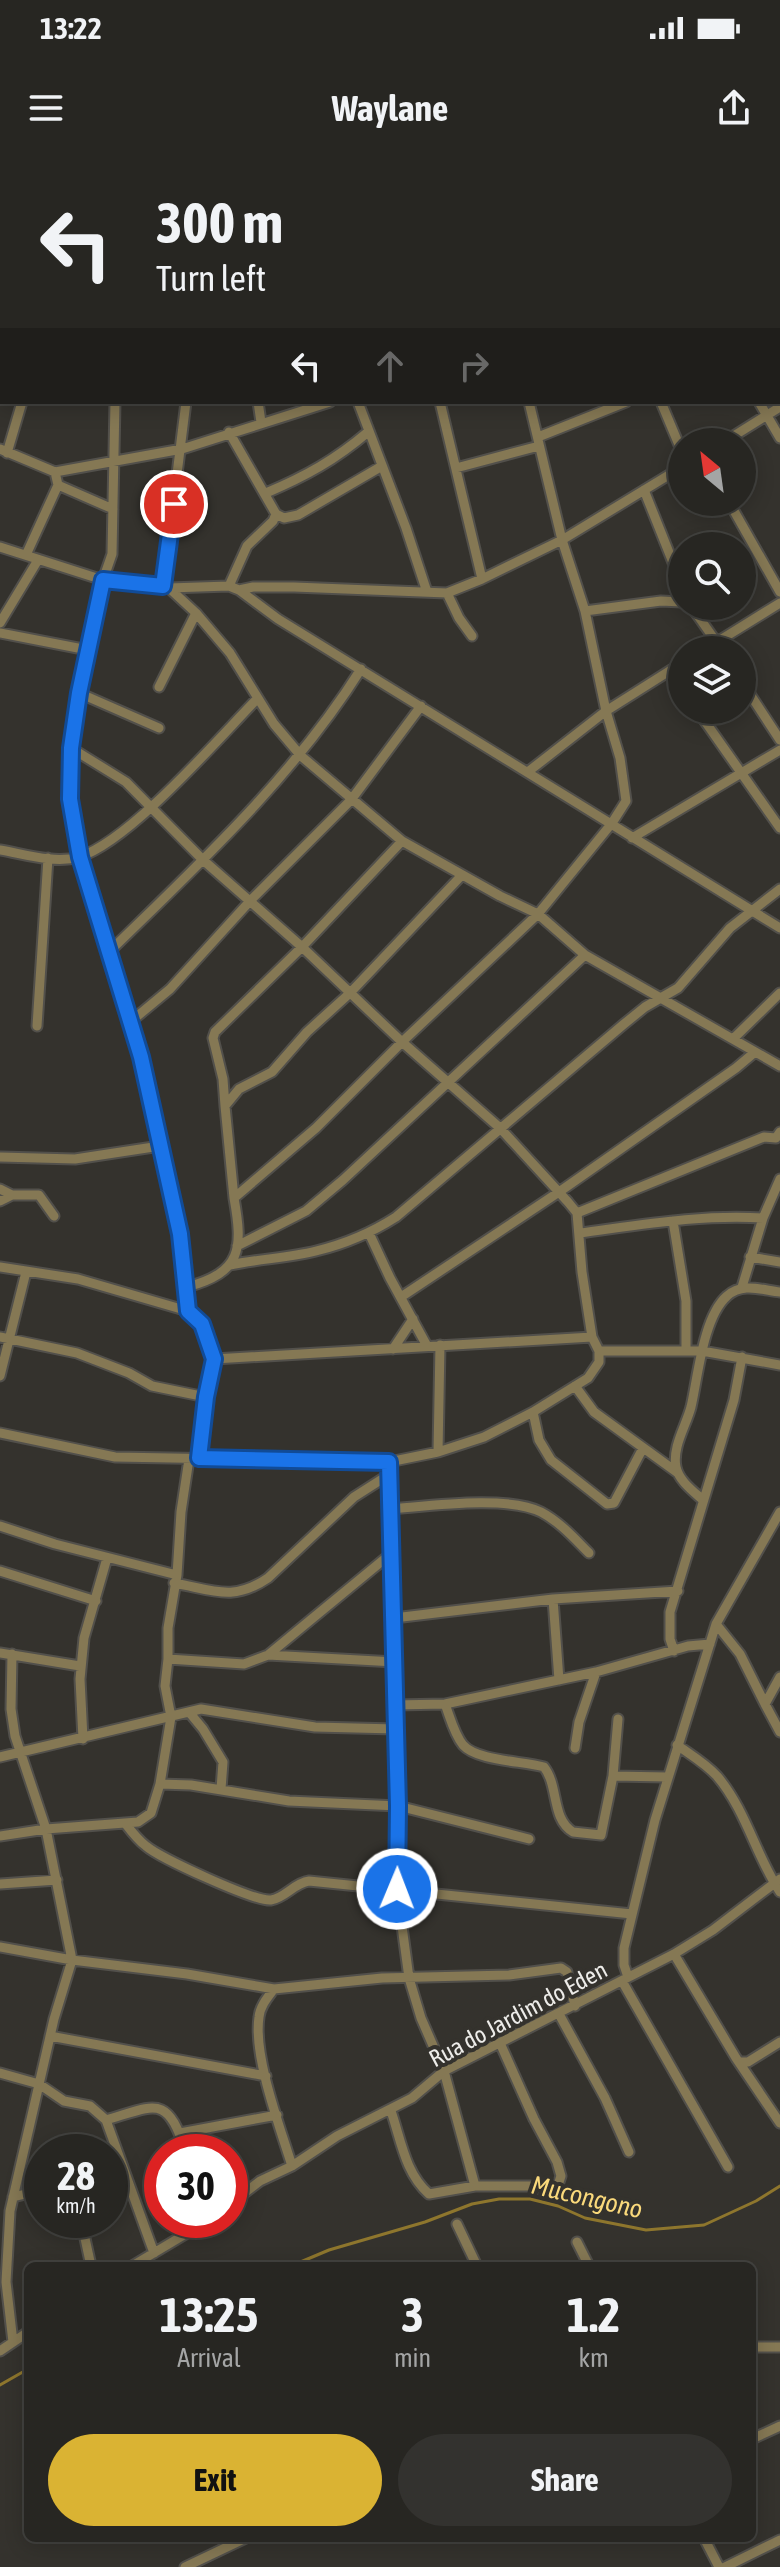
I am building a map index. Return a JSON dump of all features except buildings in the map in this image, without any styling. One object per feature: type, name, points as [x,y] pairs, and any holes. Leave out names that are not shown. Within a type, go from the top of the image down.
[{"type":"street","points":[[21,404],[3,451],[55,472],[182,449],[323,404]]},
{"type":"street","points":[[115,404],[112,554],[103,580],[79,693],[71,748],[70,799],[80,857],[141,1057],[180,1234],[188,1311]]},
{"type":"street","points":[[166,587],[186,404]]},
{"type":"street","points":[[258,404],[261,422]]},
{"type":"street","points":[[359,404],[427,592]]},
{"type":"street","points":[[440,404],[482,579]]},
{"type":"street","points":[[234,1198],[316,1128],[538,914],[612,823],[626,801],[620,758],[606,711],[585,611],[562,540],[530,404]]},
{"type":"street","points":[[456,468],[539,442],[622,404]]},
{"type":"street","points":[[662,404],[672,428]]},
{"type":"street","points":[[760,404],[780,438]]},
{"type":"street","points":[[746,428],[780,407]]},
{"type":"street","points":[[229,432],[276,514],[284,518],[298,515],[382,466]]},
{"type":"street","points":[[266,493],[305,477],[337,458],[368,432]]},
{"type":"street","points":[[26,555],[58,485],[55,472]]},
{"type":"street","points":[[0,547],[103,580],[166,587],[294,587],[447,593],[562,540],[668,475]]},
{"type":"street","points":[[58,485],[113,509]]},
{"type":"street","points":[[644,490],[668,550]]},
{"type":"street","points":[[234,588],[235,567],[247,546],[273,521],[276,514]]},
{"type":"street","points":[[737,516],[780,592]]},
{"type":"street","points":[[0,623],[38,560]]},
{"type":"street","points":[[166,587],[196,613],[230,653],[274,724],[301,756],[402,841],[538,914],[585,955],[780,1066]]},
{"type":"street","points":[[234,588],[278,619],[780,928]]},
{"type":"street","points":[[447,593],[455,613],[472,636]]},
{"type":"street","points":[[585,611],[668,601]]},
{"type":"street","points":[[733,636],[780,603]]},
{"type":"street","points":[[159,687],[196,613]]},
{"type":"street","points":[[0,633],[88,650]]},
{"type":"street","points":[[109,952],[203,860],[301,756],[335,711],[361,669]]},
{"type":"street","points":[[529,771],[606,711],[668,672]]},
{"type":"street","points":[[79,693],[159,728]]},
{"type":"street","points":[[0,850],[48,858],[80,857],[116,837],[257,699]]},
{"type":"street","points":[[756,703],[780,740]]},
{"type":"street","points":[[129,1023],[170,989],[250,901],[351,800],[421,706]]},
{"type":"street","points":[[707,724],[780,828]]},
{"type":"street","points":[[0,1433],[115,1457],[389,1462],[438,1452],[484,1437],[575,1386],[599,1362],[582,1272],[577,1213],[559,1192],[500,1128],[203,860],[126,782],[71,748]]},
{"type":"street","points":[[632,838],[780,750]]},
{"type":"street","points":[[187,1287],[221,1275],[230,1265],[237,1246],[238,1222],[223,1079],[213,1038],[215,1032],[302,947],[402,841]]},
{"type":"street","points":[[37,1026],[48,858]]},
{"type":"street","points":[[225,1106],[239,1089],[272,1072],[307,1032],[350,993],[462,875]]},
{"type":"street","points":[[230,1265],[314,1252],[369,1233],[396,1217],[624,1024],[645,1007],[678,988],[730,928],[780,889]]},
{"type":"street","points":[[237,1246],[306,1211],[402,1127],[585,955]]},
{"type":"street","points":[[734,1038],[780,993]]},
{"type":"street","points":[[401,1297],[559,1192],[755,1052]]},
{"type":"street","points":[[577,1213],[764,1137],[779,1137]]},
{"type":"street","points":[[0,1157],[75,1159],[160,1146]]},
{"type":"street","points":[[742,1287],[763,1218],[780,1179]]},
{"type":"street","points":[[0,1189],[12,1195],[39,1195],[54,1216]]},
{"type":"street","points":[[0,1201],[12,1195]]},
{"type":"street","points":[[580,1233],[673,1221],[736,1216],[763,1218]]},
{"type":"street","points":[[673,1221],[686,1301],[686,1351]]},
{"type":"street","points":[[369,1233],[427,1346]]},
{"type":"street","points":[[750,1257],[780,1262]]},
{"type":"street","points":[[0,1267],[78,1279],[188,1311],[202,1324],[214,1359],[181,1512],[165,1686],[171,1717],[154,1806],[147,1818],[125,1823],[0,1836]]},
{"type":"street","points":[[0,1376],[5,1338],[26,1272]]},
{"type":"street","points":[[678,1473],[679,1440],[690,1408],[702,1351],[721,1303],[742,1287],[780,1292]]},
{"type":"street","points":[[393,1349],[413,1319]]},
{"type":"street","points":[[214,1359],[592,1337]]},
{"type":"street","points":[[5,1338],[77,1353],[129,1373],[152,1386],[206,1397]]},
{"type":"street","points":[[438,1452],[440,1345]]},
{"type":"street","points":[[599,1351],[702,1351],[780,1365]]},
{"type":"street","points":[[674,1651],[669,1627],[670,1612],[734,1400],[742,1357]]},
{"type":"street","points":[[575,1386],[594,1412],[678,1473],[703,1500]]},
{"type":"street","points":[[533,1412],[539,1440],[551,1460],[607,1504],[614,1503],[621,1494],[643,1448]]},
{"type":"street","points":[[389,1462],[398,1806],[397,1889],[409,1978],[421,2018],[444,2071],[475,2186]]},
{"type":"street","points":[[0,1526],[225,1593],[237,1593],[257,1586],[268,1578],[354,1497],[390,1474]]},
{"type":"street","points":[[391,1509],[483,1503],[538,1510],[560,1525],[589,1553]]},
{"type":"street","points":[[728,2167],[625,1979],[624,1948],[667,1777],[716,1624],[780,1512]]},
{"type":"street","points":[[168,1659],[244,1664],[268,1655],[393,1552]]},
{"type":"street","points":[[83,1739],[80,1666],[84,1638],[107,1558]]},
{"type":"street","points":[[0,1571],[96,1601]]},
{"type":"street","points":[[394,1618],[553,1599],[678,1591]]},
{"type":"street","points":[[553,1599],[559,1680]]},
{"type":"street","points":[[716,1624],[740,1654],[780,1732]]},
{"type":"street","points":[[395,1705],[445,1704],[596,1672],[688,1646],[710,1644]]},
{"type":"street","points":[[0,1653],[80,1666]]},
{"type":"street","points":[[12,1654],[11,1709],[15,1736],[46,1829],[72,1960],[50,2036],[13,2197],[5,2210],[6,2282],[13,2342]]},
{"type":"street","points":[[268,1655],[395,1662]]},
{"type":"street","points":[[575,1748],[579,1722],[596,1672]]},
{"type":"street","points":[[765,1704],[780,1677]]},
{"type":"street","points":[[445,1704],[465,1748],[479,1755],[544,1767],[549,1774],[560,1818],[573,1832],[599,1837],[613,1776],[618,1719]]},
{"type":"street","points":[[0,1707],[11,1709]]},
{"type":"street","points":[[0,1757],[201,1709],[339,1729],[396,1729]]},
{"type":"street","points":[[189,1712],[223,1762],[221,1789]]},
{"type":"street","points":[[677,1745],[717,1776],[777,1880],[780,1892]]},
{"type":"street","points":[[613,1776],[667,1777]]},
{"type":"street","points":[[160,1784],[221,1789],[289,1801],[398,1806],[529,1839]]},
{"type":"street","points":[[125,1823],[141,1842],[162,1857],[263,1900],[279,1897],[300,1882],[309,1881],[632,1914]]},
{"type":"street","points":[[0,1884],[57,1880]]},
{"type":"street","name":"Rua do Jardim do Eden","points":[[248,2190],[337,2136],[391,2111],[444,2071],[674,1954],[723,1923],[777,1880]]},
{"type":"street","points":[[0,1947],[274,1989],[409,1978],[509,1975],[561,1968],[567,1972],[575,2006]]},
{"type":"street","points":[[674,1954],[780,2123]]},
{"type":"street","points":[[274,1989],[259,2016],[266,2076],[292,2166]]},
{"type":"street","points":[[559,2014],[605,2098],[629,2152]]},
{"type":"street","points":[[50,2036],[266,2076]]},
{"type":"street","points":[[740,2062],[748,2062],[780,2042]]},
{"type":"street","points":[[391,2111],[416,2182],[429,2194],[475,2186],[530,2186],[548,2191],[558,2185],[561,2176],[557,2162],[500,2043]]},
{"type":"street","points":[[0,2073],[39,2084],[64,2101],[90,2106],[106,2120],[110,2134]]},
{"type":"street","points":[[106,2120],[160,2107],[170,2115],[180,2133],[277,2115]]},
{"type":"street","points":[[128,2187],[154,2253]]},
{"type":"street","points":[[13,2197],[24,2194]]},
{"type":"street","points":[[457,2224],[475,2262]]},
{"type":"street","points":[[85,2238],[90,2262]]},
{"type":"street","points":[[139,2262],[179,2238]]},
{"type":"street","points":[[577,2242],[587,2262]]},
{"type":"street","points":[[0,2351],[24,2335]]},
{"type":"street","points":[[756,2347],[780,2347]]},
{"type":"street","points":[[756,2437],[780,2426]]},
{"type":"street","points":[[706,2542],[722,2567],[780,2540]]},
{"type":"street","points":[[185,2567],[238,2542]]},
{"type":"waterway","name":"Mucongono","points":[[300,2262],[472,2204],[499,2199],[530,2199],[558,2206],[585,2218],[646,2230],[704,2225],[780,2186]]},
{"type":"waterway","name":"Mucongono","points":[[0,2385],[24,2371]]},
{"type":"route","points":[[174,504],[163,586],[103,580],[79,693],[71,748],[70,799],[80,857],[141,1057],[180,1234],[188,1311],[202,1324],[214,1359],[199,1458],[389,1462],[398,1806],[397,1889]]}]
